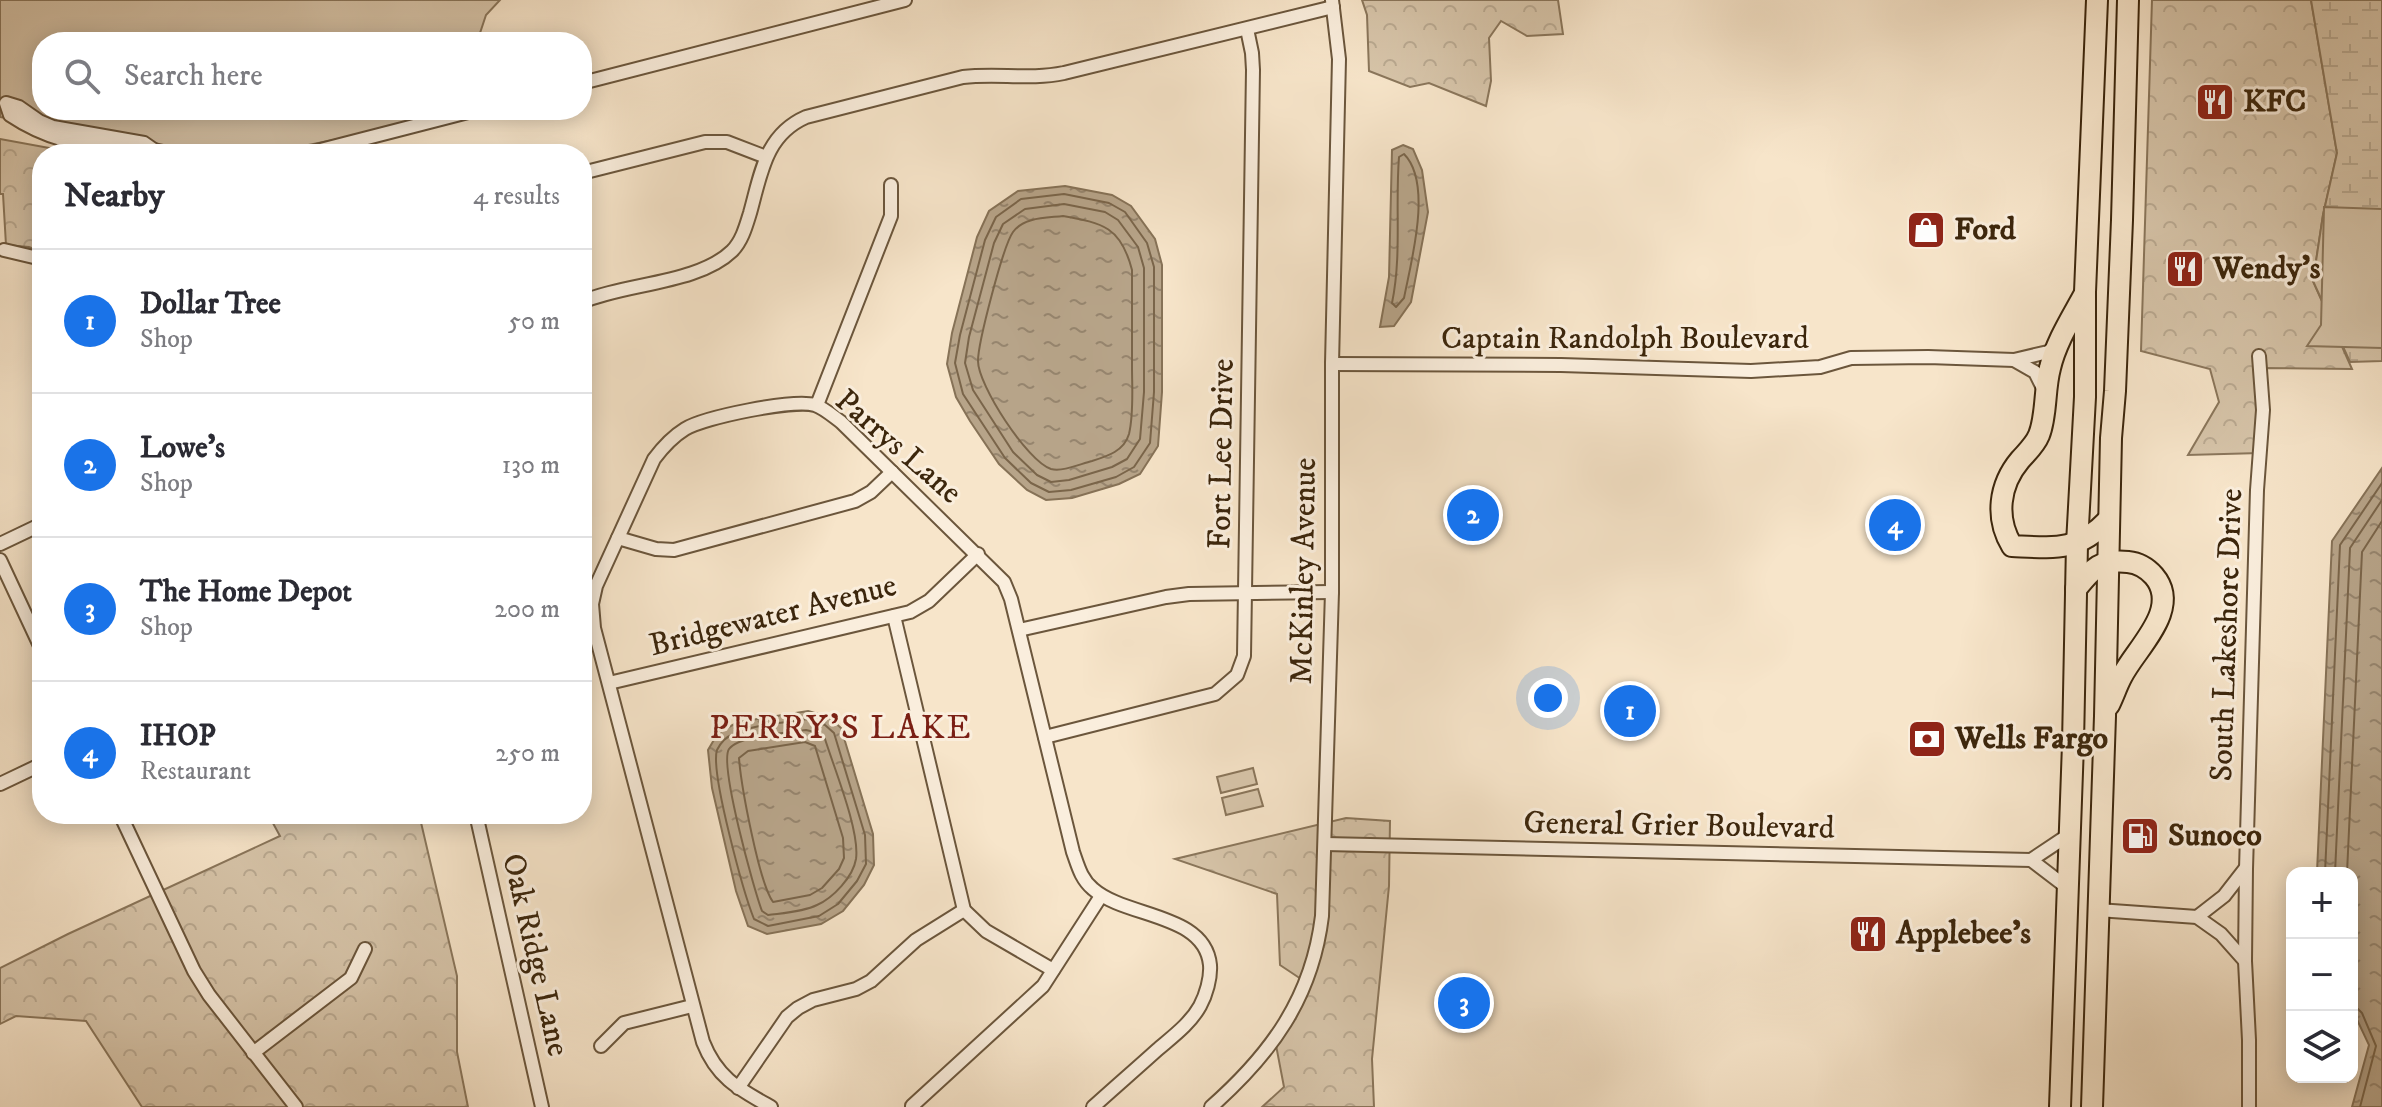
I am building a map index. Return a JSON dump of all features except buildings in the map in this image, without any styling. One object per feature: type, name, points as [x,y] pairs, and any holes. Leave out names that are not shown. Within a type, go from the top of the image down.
[{"type":"highway","points":[[2060,1107],[2097,0]]},
{"type":"highway","points":[[2092,1107],[2108,520],[2122,220],[2128,0]]},
{"type":"highway","points":[[2085,292],[2050,368],[2039,436],[2011,474],[2004,490],[2000,517],[2012,546],[2045,548],[2077,544],[2094,535],[2108,520]]},
{"type":"highway","points":[[2076,589],[2090,572],[2108,560],[2132,562],[2145,568],[2162,588],[2163,604],[2158,621],[2122,675],[2105,716]]},
{"type":"street","points":[[592,80],[905,0]]},
{"type":"street","points":[[592,299],[715,265],[734,250],[744,232],[766,157],[776,138],[796,121],[806,117],[963,77],[985,74],[1044,77],[1247,29],[1332,4]]},
{"type":"street","name":"McKinley Avenue","points":[[1211,1107],[1244,1076],[1283,1027],[1309,975],[1320,934],[1332,592],[1332,364],[1339,59],[1332,4]]},
{"type":"street","name":"Fort Lee Drive","points":[[1045,737],[1215,694],[1237,675],[1244,656],[1253,70],[1247,29]]},
{"type":"street","points":[[7,111],[35,131],[53,138],[89,144]]},
{"type":"street","points":[[344,144],[437,120]]},
{"type":"street","points":[[592,170],[705,142],[727,142],[766,157]]},
{"type":"street","points":[[817,405],[891,216],[891,185]]},
{"type":"street","points":[[4,250],[32,257]]},
{"type":"street","name":"Captain Randolph Boulevard","points":[[1332,364],[1561,365],[1751,371],[1820,367],[1851,358],[2014,360],[2048,352],[2059,343]]},
{"type":"street","name":"South Lakeshore Drive","points":[[2249,1107],[2246,869],[2257,506],[2263,410],[2259,356]]},
{"type":"street","points":[[2014,360],[2035,372],[2046,395]]},
{"type":"street","name":"Parrys Lane","points":[[771,1107],[738,1088],[721,1074],[708,1057],[594,628],[592,604],[596,586],[654,459],[668,442],[687,427],[783,405],[817,405],[841,422],[1004,582],[1011,599],[1081,876],[1101,896]]},
{"type":"street","points":[[618,538],[656,549],[674,550],[855,501],[871,492],[892,472]]},
{"type":"street","points":[[0,544],[32,529]]},
{"type":"street","name":"Bridgewater Avenue","points":[[609,683],[910,612],[929,601],[978,554]]},
{"type":"street","points":[[0,560],[32,629]]},
{"type":"street","points":[[1019,630],[1189,594],[1332,592]]},
{"type":"street","points":[[894,616],[964,910],[986,931],[1053,970]]},
{"type":"street","points":[[0,784],[32,769]]},
{"type":"street","points":[[125,824],[194,971],[296,1107]]},
{"type":"street","name":"Oak Ridge Lane","points":[[478,824],[542,1107]]},
{"type":"street","points":[[2069,889],[2031,860],[2070,834]]},
{"type":"street","name":"General Grier Boulevard","points":[[1325,844],[2031,860]]},
{"type":"street","points":[[2197,917],[2224,896],[2246,869]]},
{"type":"street","points":[[910,1107],[1043,986],[1101,896],[1192,932],[1209,954],[1210,971],[1200,1006],[1186,1024],[1093,1107]]},
{"type":"street","points":[[738,1088],[787,1017],[798,1008],[871,981],[916,940],[964,910]]},
{"type":"street","points":[[2098,910],[2197,917],[2221,934],[2245,961]]},
{"type":"street","points":[[253,1053],[351,978],[365,949]]},
{"type":"street","points":[[601,1046],[624,1023],[692,1006]]},
{"type":"green space","points":[[0,0],[500,0],[486,15],[480,32],[32,32],[32,120],[434,120],[313,144],[139,144],[0,117]]},
{"type":"green space","points":[[1362,0],[1558,0],[1563,34],[1527,36],[1501,21],[1489,38],[1491,81],[1486,106],[1429,83],[1410,87],[1369,71],[1367,15]]},
{"type":"green space","points":[[2152,0],[2311,0],[2337,153],[2313,281],[2352,369],[2262,368],[2260,453],[2188,455],[2219,402],[2210,369],[2141,351]]},
{"type":"green space","points":[[2311,0],[2382,0],[2382,361],[2350,362],[2313,281],[2337,153]]},
{"type":"green space","points":[[0,139],[32,145],[32,248],[6,245],[3,194],[0,194]]},
{"type":"green space","points":[[2324,207],[2382,209],[2382,348],[2307,346],[2321,325]]},
{"type":"green space","points":[[1253,768],[1257,784],[1221,793],[1217,777]]},
{"type":"green space","points":[[1258,789],[1263,806],[1226,815],[1222,798]]},
{"type":"green space","points":[[1346,818],[1390,821],[1389,886],[1372,1059],[1374,1107],[1262,1107],[1284,1087],[1275,1040],[1304,981],[1280,965],[1277,894],[1175,859]]},
{"type":"green space","points":[[273,824],[421,824],[457,976],[457,1052],[468,1107],[142,1107],[86,1021],[16,1016],[0,1024],[0,968],[280,836]]},
{"type":"water","points":[[1403,145],[1413,149],[1422,170],[1428,212],[1411,302],[1394,326],[1380,327],[1389,277],[1392,150]]},
{"type":"water","points":[[1065,186],[1112,195],[1131,206],[1155,239],[1162,265],[1162,392],[1158,446],[1140,474],[1119,484],[1072,498],[1046,500],[1027,490],[999,464],[956,397],[947,364],[977,237],[989,211],[1018,191]]},
{"type":"water","points":[[2382,468],[2382,1107],[2352,1107],[2369,1045],[2358,1022],[2358,867],[2317,867],[2332,541]]},
{"type":"water","points":[[808,711],[829,717],[841,728],[873,834],[874,865],[864,885],[843,911],[821,924],[767,934],[748,926],[736,891],[712,788],[708,750],[718,733],[738,722]]},
{"type":"place","name":"KFC","points":[[2215,102]]},
{"type":"place","name":"Ford","points":[[1926,230]]},
{"type":"place","name":"Wendy's","points":[[2185,269]]},
{"type":"place","name":"Lowe's","points":[[1473,515]]},
{"type":"place","name":"IHOP","points":[[1895,525]]},
{"type":"place","name":"Dollar Tree","points":[[1630,711]]},
{"type":"place","name":"Wells Fargo","points":[[1927,739]]},
{"type":"place","name":"Sunoco","points":[[2140,836]]},
{"type":"place","name":"Applebee's","points":[[1868,934]]},
{"type":"place","name":"The Home Depot","points":[[1464,1003]]},
{"type":"district","name":"PERRY'S LAKE","points":[[841,728]]}]
